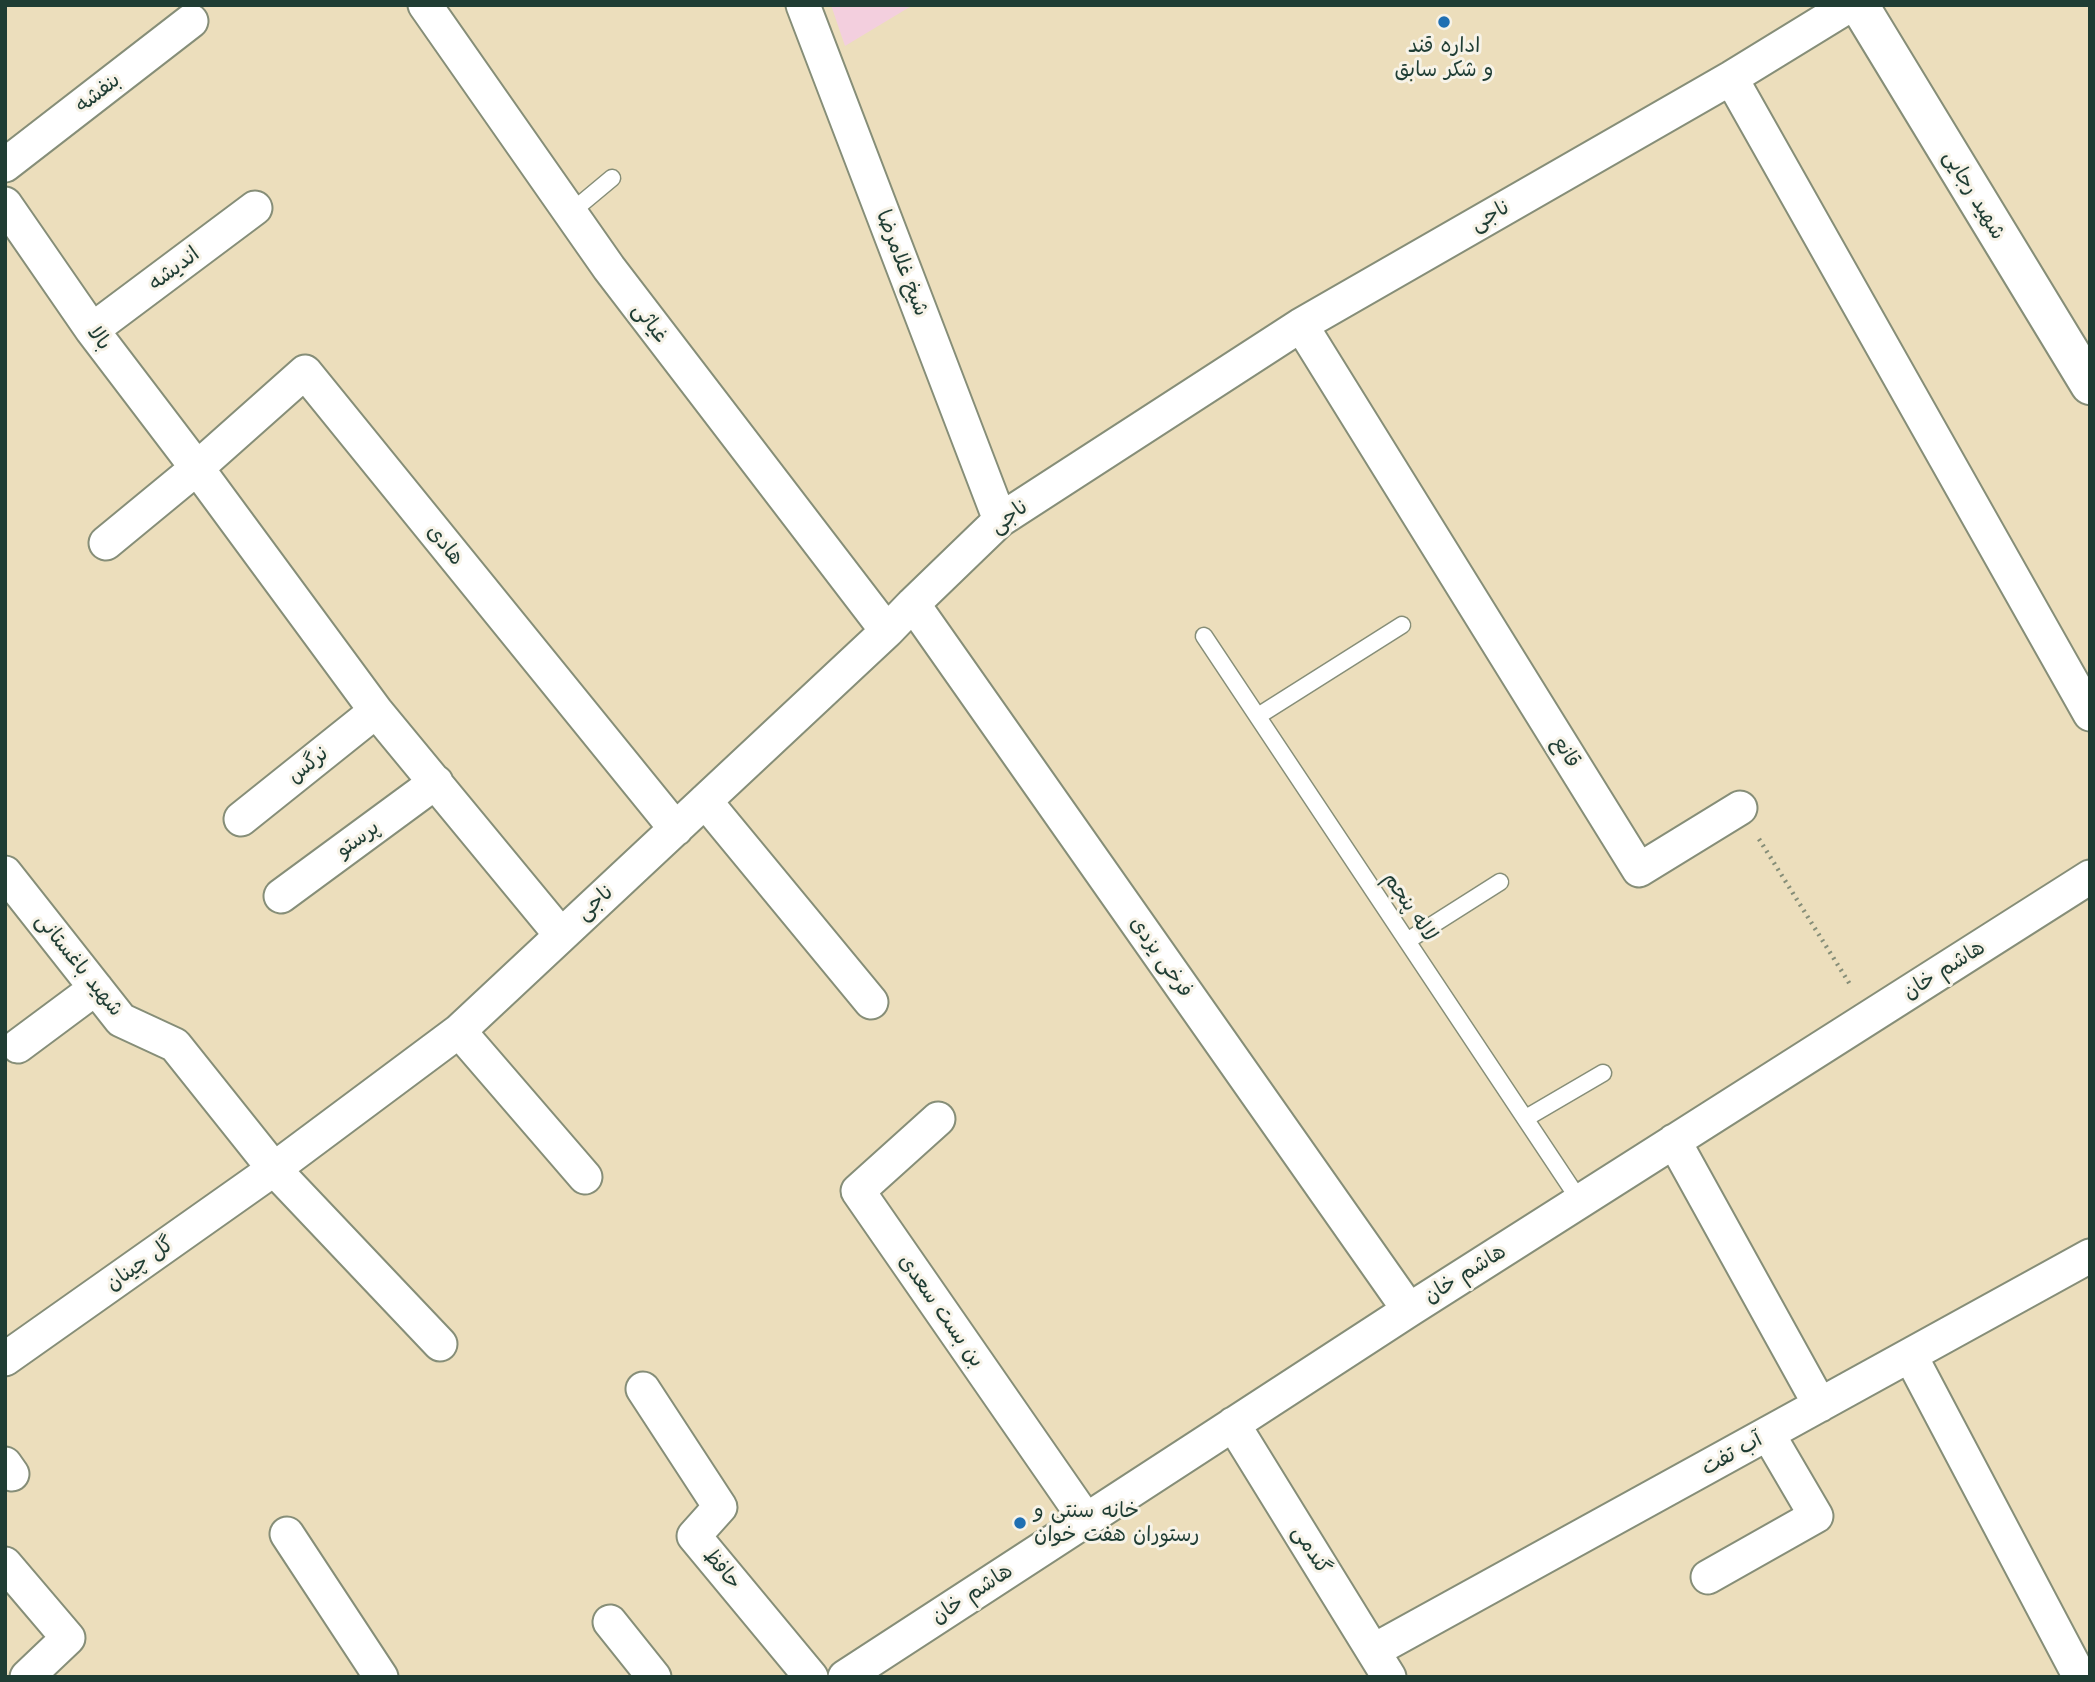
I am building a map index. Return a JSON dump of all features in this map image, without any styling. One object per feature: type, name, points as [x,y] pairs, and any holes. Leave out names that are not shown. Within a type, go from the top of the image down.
[{"type":"main road","name":"شهید رجایی","points":[[1859,5],[2090,385]]},
{"type":"street","name":"غیاثی","points":[[425,5],[609,268],[887,631]]},
{"type":"street","name":"شیخ غلامرضا","points":[[803,5],[1000,520]]},
{"type":"street","name":"ناجی","points":[[274,1169],[459,1031],[887,631],[1000,520],[1301,325],[1731,78],[1850,5]]},
{"type":"street","name":"بنفشه","points":[[5,165],[191,21]]},
{"type":"street","points":[[1731,78],[2090,714]]},
{"type":"street","name":"اندیشه","points":[[92,330],[255,208]]},
{"type":"street","name":"بالا","points":[[10,220],[376,710],[561,935]]},
{"type":"street","name":"قانع","points":[[1301,325],[1639,870],[1740,808]]},
{"type":"street","name":"هادی","points":[[197,468],[304,372],[676,829]]},
{"type":"street","points":[[106,543],[197,468]]},
{"type":"street","name":"فرخی یزدی","points":[[913,604],[1409,1310]]},
{"type":"street","name":"نرگس","points":[[241,819],[376,710]]},
{"type":"street","name":"پرستو","points":[[281,896],[436,782]]},
{"type":"street","points":[[705,802],[871,1002]]},
{"type":"street","name":"شهید باغستانی","points":[[5,873],[121,1020],[175,1045],[274,1169],[440,1343]]},
{"type":"street","name":"هاشم خان","points":[[845,1677],[1409,1310],[2090,877]]},
{"type":"street","points":[[18,1046],[96,988]]},
{"type":"street","points":[[459,1031],[585,1177]]},
{"type":"street","name":"بن بست سعدی","points":[[938,1119],[858,1191],[1086,1520]]},
{"type":"street","points":[[1674,1141],[1820,1405]]},
{"type":"street","name":"گل چینان","points":[[5,1359],[274,1169]]},
{"type":"street","name":"آب تفت","points":[[1381,1664],[1768,1433],[2090,1256]]},
{"type":"street","points":[[1910,1355],[2080,1677]]},
{"type":"street","name":"حافظ","points":[[643,1389],[720,1507],[694,1536],[811,1677]]},
{"type":"street","name":"گندمی","points":[[1233,1424],[1381,1664]]},
{"type":"street","points":[[1708,1577],[1816,1516],[1768,1433]]},
{"type":"street","points":[[287,1534],[382,1677]]},
{"type":"street","points":[[5,1564],[68,1639],[27,1677]]},
{"type":"street","points":[[610,1622],[654,1677]]},
{"type":"lane","points":[[570,213],[612,178]]},
{"type":"lane","points":[[1258,716],[1402,625]]},
{"type":"lane","name":"لاله پنجم","points":[[1204,636],[1580,1201]]},
{"type":"lane","points":[[1407,940],[1500,882]]},
{"type":"lane","points":[[1526,1118],[1603,1073]]},
{"type":"path","points":[[1740,808],[1870,1017]]},
{"type":"shaded area","points":[[831,5],[913,5],[845,46]]},
{"type":"place","name":"اداره قند و شکر سابق","points":[[1444,22]]},
{"type":"place","name":"خانه سنتی و رستوران هفت خوان","points":[[1020,1523]]}]
